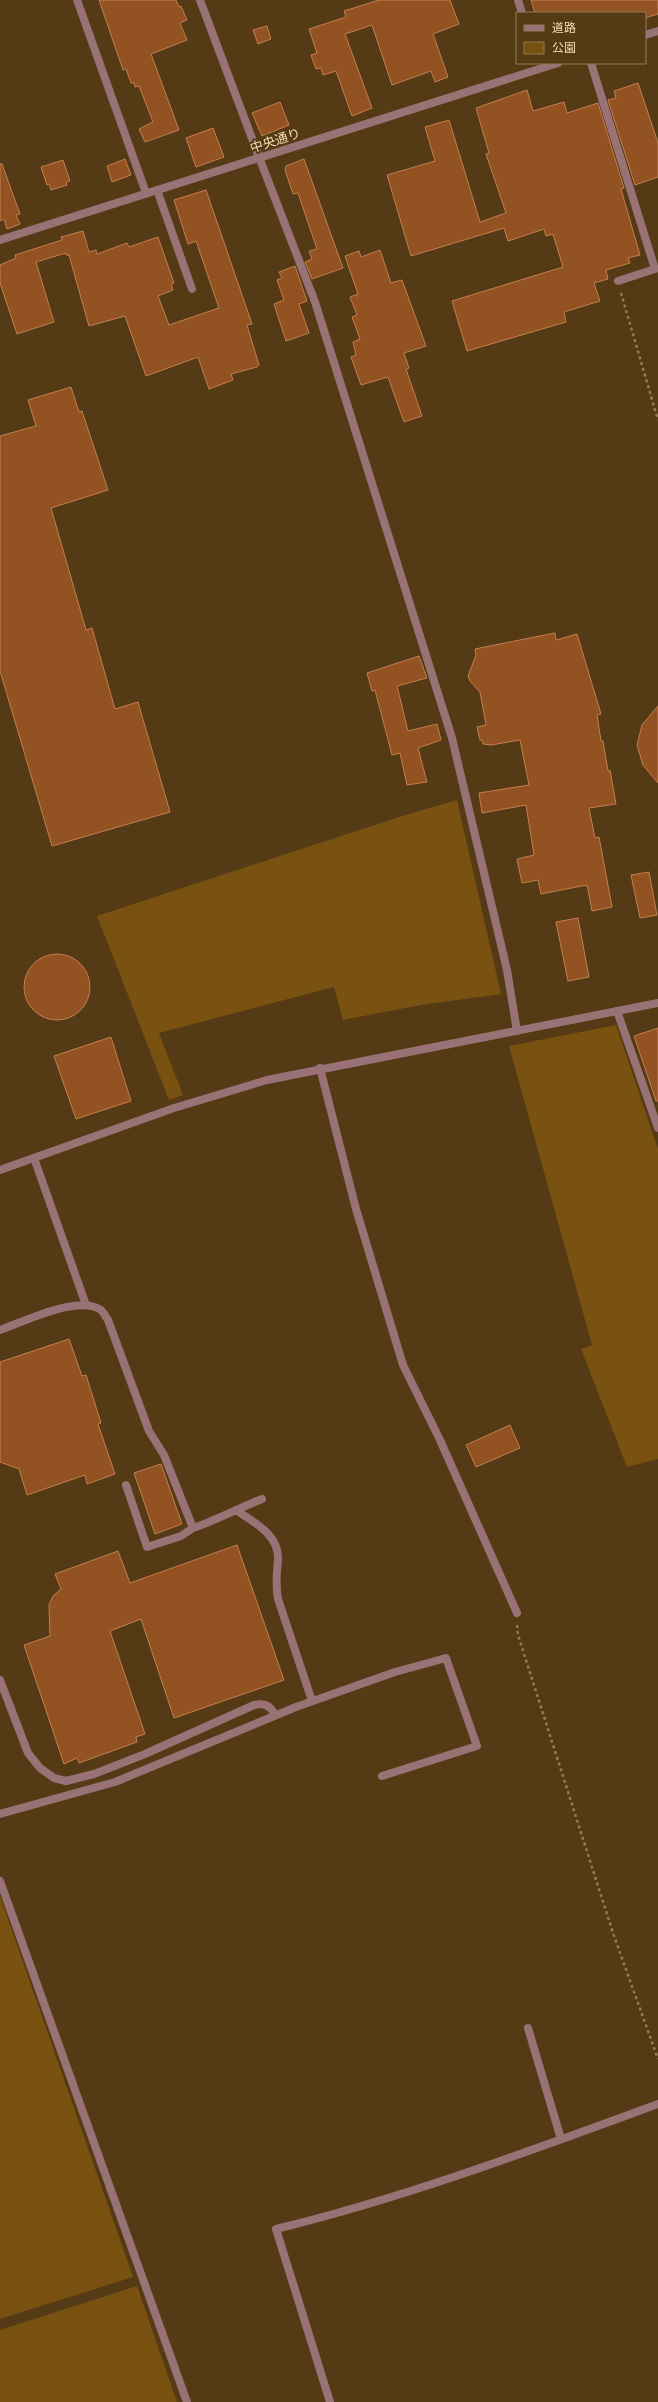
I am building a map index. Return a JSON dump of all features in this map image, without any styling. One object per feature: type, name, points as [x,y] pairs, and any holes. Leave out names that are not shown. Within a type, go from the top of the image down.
[{"type":"street","points":[[77,0],[146,193]]},
{"type":"street","points":[[200,0],[315,302],[452,738],[507,970],[516,1031]]},
{"type":"street","points":[[518,0],[522,12]]},
{"type":"street","points":[[646,35],[658,31]]},
{"type":"street","name":"中央通り","points":[[0,240],[539,66],[552,64]]},
{"type":"street","points":[[591,64],[655,269],[618,281]]},
{"type":"street","points":[[157,190],[192,289]]},
{"type":"street","points":[[0,1170],[174,1108],[267,1080],[320,1068],[658,1003]]},
{"type":"street","points":[[617,1011],[658,1128]]},
{"type":"street","points":[[320,1068],[356,1209],[403,1365],[440,1440],[517,1612]]},
{"type":"street","points":[[34,1158],[86,1306]]},
{"type":"street","points":[[0,1330],[69,1306],[86,1306],[101,1310],[108,1320],[149,1431],[164,1455],[193,1528]]},
{"type":"street","points":[[126,1485],[147,1547],[181,1536],[193,1528],[216,1521],[236,1510],[262,1499]]},
{"type":"street","points":[[236,1510],[270,1535],[278,1551],[274,1583],[312,1701]]},
{"type":"street","points":[[0,1814],[115,1782],[312,1701],[395,1672],[446,1658],[477,1746],[382,1776]]},
{"type":"street","points":[[0,1680],[18,1732],[28,1753],[40,1768],[54,1778],[66,1781],[94,1774],[145,1754],[254,1705],[268,1705],[275,1715]]},
{"type":"street","points":[[0,1881],[187,2402]]},
{"type":"street","points":[[528,2028],[561,2139]]},
{"type":"street","points":[[330,2402],[276,2229],[393,2198],[658,2104]]},
{"type":"path","points":[[618,281],[658,420]]},
{"type":"path","points":[[517,1612],[518,1636],[555,1754],[613,1932],[658,2059]]},
{"type":"green space","points":[[457,800],[501,994],[421,1005],[343,1020],[334,987],[159,1033],[183,1095],[169,1100],[97,916],[402,816]]},
{"type":"green space","points":[[616,1025],[658,1149],[658,1459],[627,1467],[581,1349],[592,1345],[509,1046]]},
{"type":"green space","points":[[0,1896],[133,2277],[0,2319]]},
{"type":"green space","points":[[137,2286],[177,2402],[0,2402],[0,2330]]},
{"type":"building","points":[[99,0],[176,0],[179,7],[181,6],[187,20],[180,23],[187,40],[151,54],[179,130],[145,142],[139,129],[153,122],[139,86],[135,87],[134,83],[131,83],[126,69],[123,70]]},
{"type":"building","points":[[379,0],[450,0],[459,24],[433,34],[448,77],[435,82],[431,71],[392,85],[372,25],[345,34],[372,108],[352,116],[336,71],[323,75],[321,68],[316,69],[311,55],[317,53],[309,29],[346,17],[344,11]]},
{"type":"building","points":[[531,0],[658,0],[658,14],[646,18],[646,12],[535,12]]},
{"type":"building","points":[[267,26],[271,39],[258,44],[253,30]]},
{"type":"building","points":[[638,83],[658,143],[658,177],[635,185],[608,100],[616,98],[614,91]]},
{"type":"building","points":[[527,90],[533,111],[564,102],[567,113],[598,103],[624,188],[621,189],[640,255],[628,258],[630,263],[606,270],[608,279],[594,283],[600,301],[564,312],[566,322],[467,351],[452,301],[563,267],[553,234],[546,236],[544,229],[508,241],[504,228],[411,256],[387,175],[435,161],[425,127],[449,120],[480,222],[506,213],[486,154],[489,153],[476,108]]},
{"type":"building","points":[[280,102],[289,125],[262,136],[252,113]]},
{"type":"building","points":[[213,128],[224,157],[196,167],[186,138]]},
{"type":"building","points":[[125,159],[131,175],[112,182],[107,166]]},
{"type":"building","points":[[304,159],[343,268],[312,279],[305,262],[312,259],[309,251],[317,249],[298,193],[293,194],[285,170],[286,166]]},
{"type":"building","points":[[63,160],[70,181],[66,182],[67,185],[51,190],[49,184],[47,185],[41,167]]},
{"type":"building","points":[[0,164],[2,164],[20,214],[16,215],[20,224],[7,229],[4,219],[0,221]]},
{"type":"building","points":[[206,190],[252,324],[247,325],[259,365],[257,367],[231,374],[233,380],[209,389],[198,357],[146,376],[125,316],[89,326],[69,255],[66,255],[66,253],[36,262],[54,322],[17,334],[0,283],[0,265],[16,258],[15,255],[62,240],[61,237],[83,231],[89,252],[96,250],[97,254],[127,243],[129,247],[158,237],[174,283],[171,284],[173,290],[158,296],[169,325],[219,308],[196,241],[188,244],[174,200]]},
{"type":"building","points":[[380,250],[391,283],[402,280],[426,346],[404,353],[409,368],[406,369],[422,416],[404,422],[388,377],[361,385],[351,357],[356,355],[353,342],[360,339],[352,317],[357,315],[350,297],[358,294],[345,256],[359,251],[361,257]]},
{"type":"building","points":[[295,266],[307,301],[299,304],[309,333],[286,341],[274,304],[284,300],[277,280],[282,278],[279,272]]},
{"type":"building","points":[[71,387],[79,412],[82,411],[108,490],[51,508],[86,630],[92,628],[115,709],[138,702],[170,812],[52,846],[0,671],[0,436],[36,426],[28,400]]},
{"type":"building","points":[[555,633],[556,640],[577,634],[601,714],[597,715],[601,741],[603,741],[608,771],[610,770],[616,804],[589,808],[595,838],[599,837],[612,907],[592,911],[587,885],[541,894],[538,880],[522,883],[517,859],[534,855],[526,805],[482,813],[479,793],[529,785],[520,740],[491,745],[483,744],[482,740],[480,740],[477,727],[486,725],[480,692],[470,681],[468,676],[476,655],[475,649]]},
{"type":"building","points":[[419,656],[427,678],[397,686],[408,731],[437,724],[441,740],[418,748],[427,782],[407,785],[400,753],[392,755],[375,690],[372,691],[367,673]]},
{"type":"building","points":[[658,706],[658,783],[643,765],[637,745],[642,725]]},
{"type":"building","points":[[649,872],[657,915],[640,918],[631,875]]},
{"type":"building","points":[[578,918],[589,977],[568,981],[556,922]]},
{"type":"building","points":[[51,954],[63,954],[75,959],[85,969],[90,981],[88,1000],[75,1015],[63,1020],[51,1020],[39,1015],[29,1005],[24,993],[24,981],[29,969],[39,959]]},
{"type":"building","points":[[658,1028],[658,1101],[656,1101],[634,1036]]},
{"type":"building","points":[[111,1037],[131,1101],[76,1119],[54,1056]]},
{"type":"building","points":[[69,1339],[82,1376],[86,1375],[101,1423],[98,1424],[115,1474],[87,1484],[85,1475],[27,1495],[19,1469],[0,1462],[0,1362]]},
{"type":"building","points":[[510,1425],[520,1448],[476,1467],[466,1445]]},
{"type":"building","points":[[161,1464],[182,1524],[155,1534],[134,1473]]},
{"type":"building","points":[[237,1545],[284,1680],[174,1718],[141,1619],[110,1631],[145,1734],[136,1737],[137,1742],[79,1763],[77,1758],[64,1764],[24,1645],[50,1636],[49,1605],[53,1596],[61,1589],[55,1574],[118,1551],[130,1583]]}]
